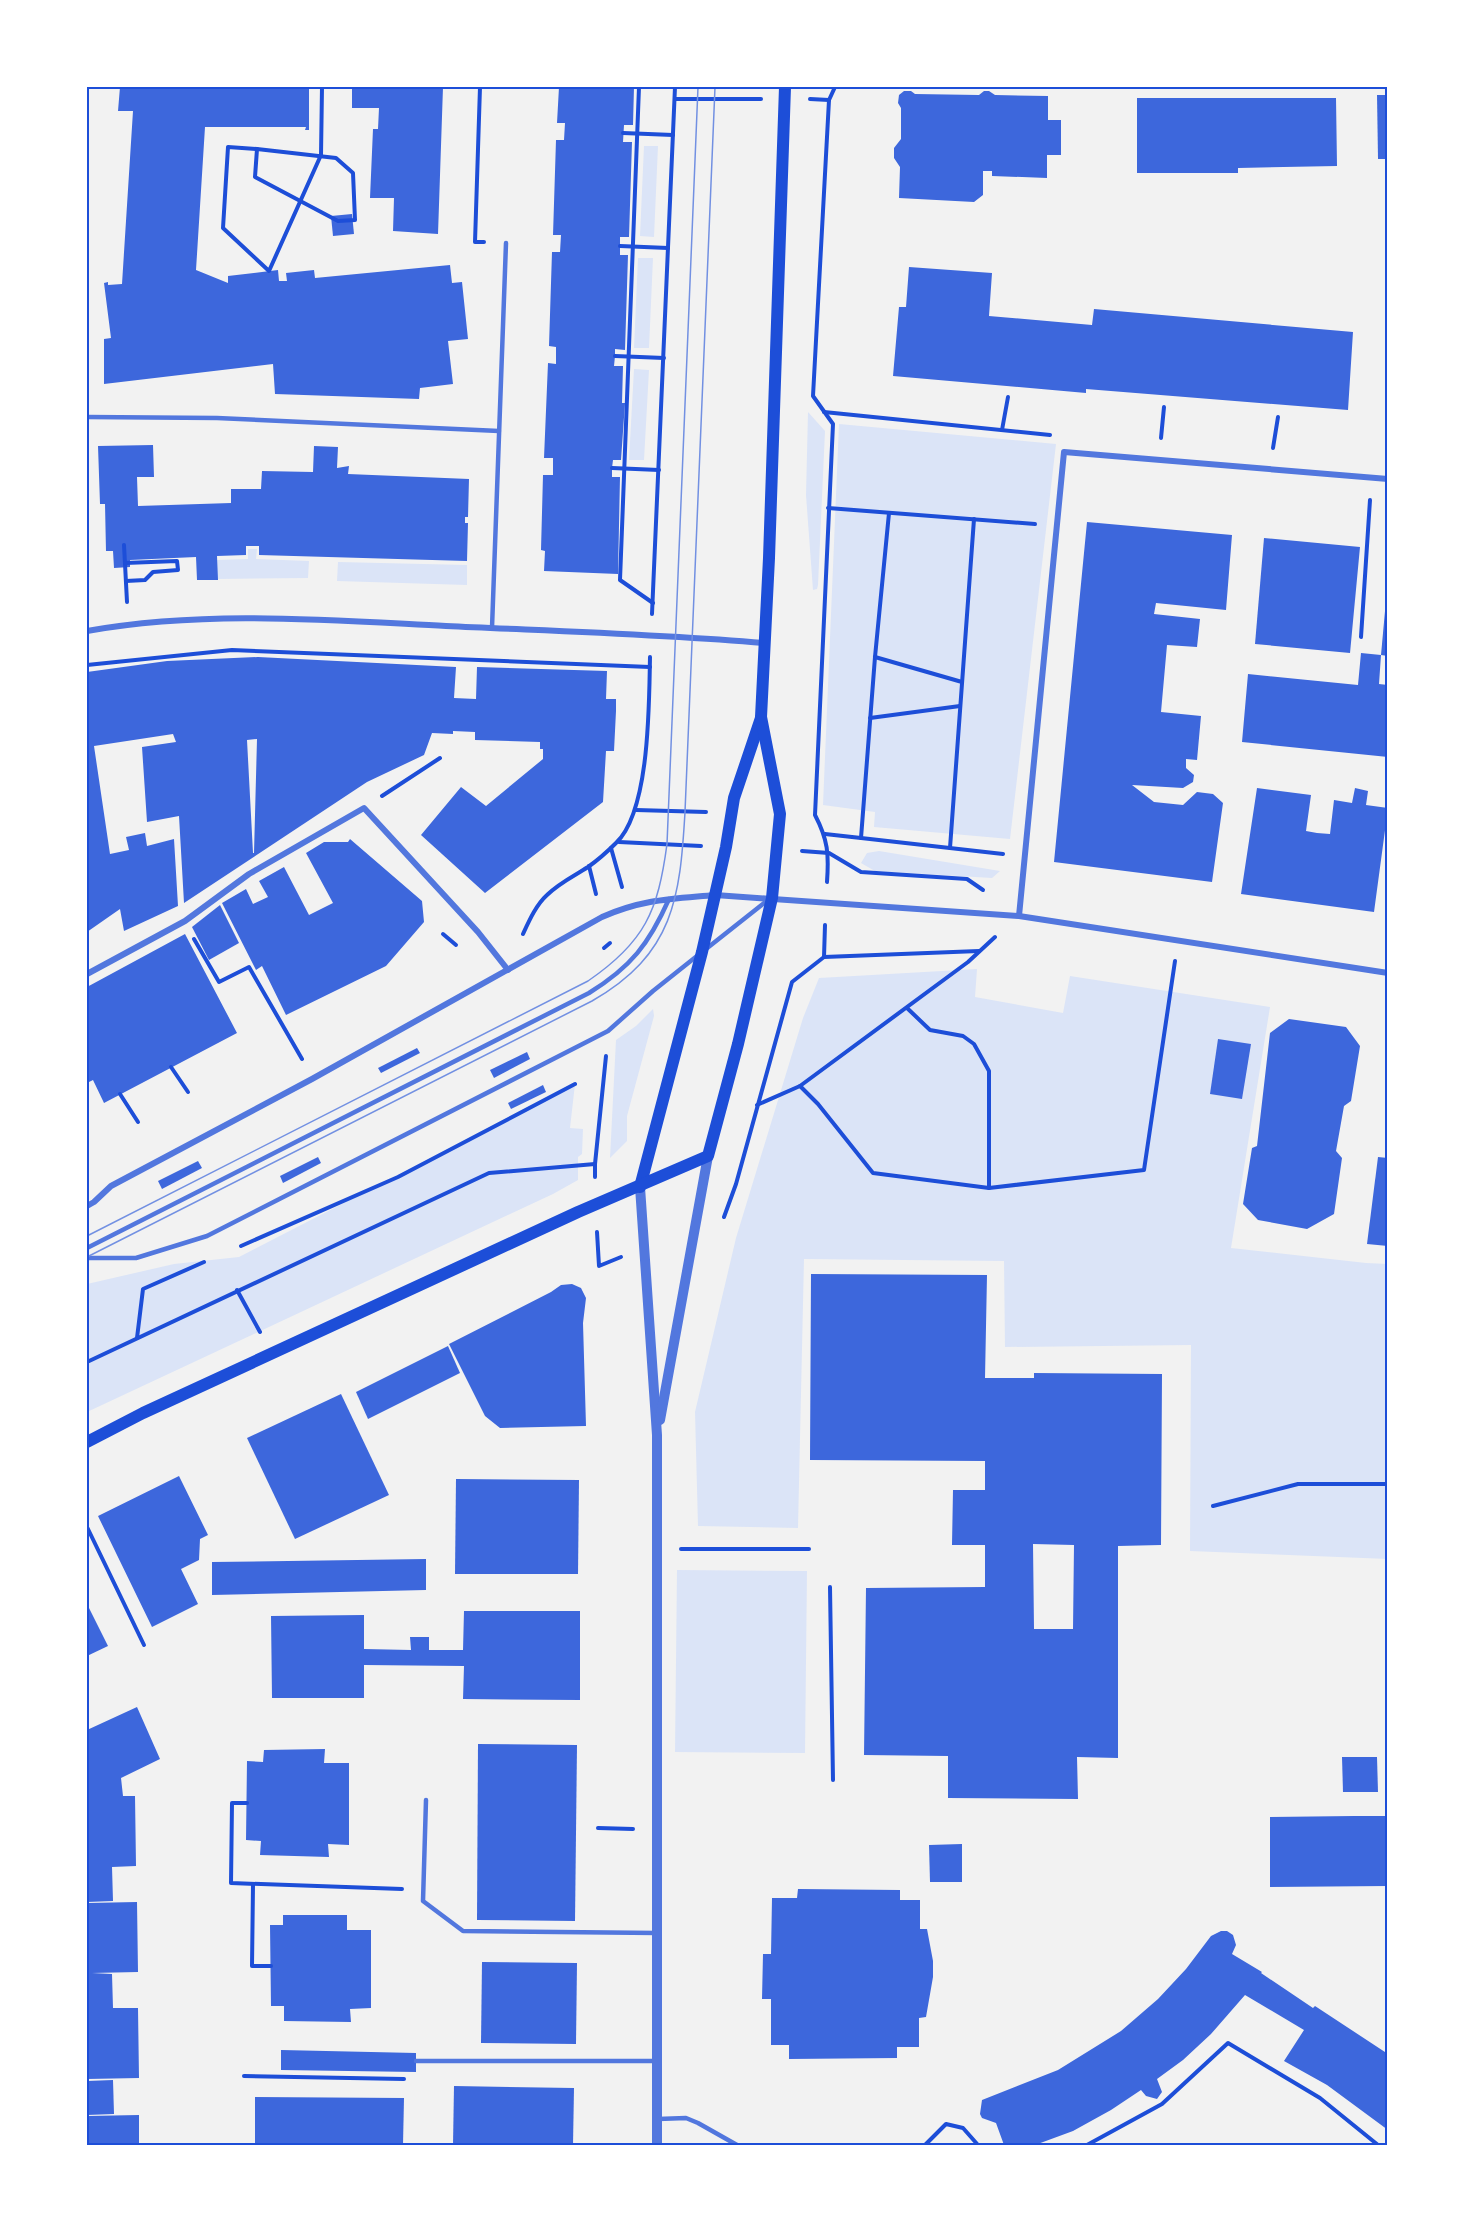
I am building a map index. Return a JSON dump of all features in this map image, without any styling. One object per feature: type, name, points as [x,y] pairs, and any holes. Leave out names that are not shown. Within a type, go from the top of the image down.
[{"type":"main road","points":[[87,1442],[143,1413],[708,1156],[738,1044],[772,898],[780,814],[761,717],[785,93]]},
{"type":"main road","points":[[640,1187],[702,952],[734,798],[761,717]]},
{"type":"street","points":[[1019,916],[1064,452],[1388,479]]},
{"type":"street","points":[[87,631],[136,622],[247,617],[765,643]]},
{"type":"street","points":[[87,974],[185,921],[249,874],[364,808],[478,933],[508,970]]},
{"type":"street","points":[[87,1206],[111,1186],[312,1079],[602,917],[627,906],[669,899],[715,896],[1019,916],[1388,973]]},
{"type":"street","points":[[657,1435],[708,1156]]},
{"type":"street","points":[[640,1187],[657,1435],[657,2145]]},
{"type":"lane","points":[[492,628],[506,243]]},
{"type":"lane","points":[[87,417],[217,418],[499,431]]},
{"type":"lane","points":[[87,1258],[136,1258],[207,1236],[608,1031],[653,991],[772,898]]},
{"type":"lane","points":[[87,1248],[589,993],[609,980],[641,950],[669,899]]},
{"type":"lane","points":[[426,1800],[423,1901],[463,1931],[657,1933]]},
{"type":"lane","points":[[416,2061],[656,2061]]},
{"type":"lane","points":[[658,2119],[686,2118],[736,2145]]},
{"type":"path","points":[[257,149],[255,177],[301,201],[338,221],[355,220],[353,173],[336,158],[321,155],[257,149],[228,147],[223,228],[269,271],[301,201],[321,155],[322,87]]},
{"type":"path","points":[[480,87],[475,242],[506,243]]},
{"type":"path","points":[[639,87],[620,580],[653,603]]},
{"type":"path","points":[[545,897],[561,882],[589,866],[618,842],[636,810],[640,791],[648,718],[675,87]]},
{"type":"path","points":[[824,957],[829,853],[825,834],[815,815],[832,424],[813,396],[829,100],[835,87]]},
{"type":"path","points":[[675,99],[785,93],[829,100]]},
{"type":"path","points":[[623,133],[673,135]]},
{"type":"path","points":[[620,246],[668,248]]},
{"type":"path","points":[[615,356],[664,358]]},
{"type":"path","points":[[1002,430],[1008,397]]},
{"type":"path","points":[[1161,438],[1164,407]]},
{"type":"path","points":[[824,412],[1063,436],[1064,452]]},
{"type":"path","points":[[1273,448],[1278,417]]},
{"type":"path","points":[[612,468],[658,470]]},
{"type":"path","points":[[1361,637],[1372,478]]},
{"type":"path","points":[[828,508],[1057,525]]},
{"type":"path","points":[[861,838],[874,657],[889,513]]},
{"type":"path","points":[[950,848],[974,519]]},
{"type":"path","points":[[124,545],[125,563],[126,578],[145,580],[153,572],[178,570],[177,561],[125,563]]},
{"type":"path","points":[[87,665],[232,650],[650,666]]},
{"type":"path","points":[[874,657],[962,682]]},
{"type":"path","points":[[870,718],[960,706]]},
{"type":"path","points":[[364,808],[440,758]]},
{"type":"path","points":[[636,810],[706,812]]},
{"type":"path","points":[[825,834],[1025,855]]},
{"type":"path","points":[[611,848],[627,906]]},
{"type":"path","points":[[829,853],[861,872],[967,879],[985,891]]},
{"type":"path","points":[[757,1106],[800,1086],[907,1008],[980,951],[1019,916]]},
{"type":"path","points":[[185,921],[219,982],[249,967],[312,1079]]},
{"type":"path","points":[[443,934],[457,946]]},
{"type":"path","points":[[800,1086],[818,1104],[873,1173],[988,1188],[1144,1170],[1178,941]]},
{"type":"path","points":[[604,948],[610,943]]},
{"type":"path","points":[[724,1216],[736,1184],[792,982],[824,957],[980,951]]},
{"type":"path","points":[[907,1008],[930,1030],[963,1036],[974,1044],[989,1071],[988,1188]]},
{"type":"path","points":[[171,1067],[188,1092]]},
{"type":"path","points":[[239,1247],[399,1178],[575,1083]]},
{"type":"path","points":[[120,1094],[138,1122]]},
{"type":"path","points":[[87,1362],[489,1173],[595,1164]]},
{"type":"path","points":[[596,1205],[598,1266]]},
{"type":"path","points":[[137,1338],[143,1289],[207,1261]]},
{"type":"path","points":[[237,1290],[249,1311]]},
{"type":"path","points":[[1213,1506],[1298,1484],[1388,1484]]},
{"type":"path","points":[[87,1527],[144,1645]]},
{"type":"path","points":[[657,1549],[809,1549]]},
{"type":"path","points":[[830,1587],[833,1780]]},
{"type":"path","points":[[247,1803],[232,1803],[231,1883],[423,1889]]},
{"type":"path","points":[[598,1828],[657,1829]]},
{"type":"path","points":[[253,1885],[252,1966],[271,1966]]},
{"type":"path","points":[[1086,2145],[1162,2104],[1228,2043],[1320,2098],[1378,2145]]},
{"type":"path","points":[[244,2076],[408,2079]]},
{"type":"path","points":[[925,2145],[946,2124],[963,2128],[978,2145]]},
{"type":"shaded area","points":[[644,146],[658,146],[654,237],[640,236]]},
{"type":"shaded area","points":[[638,258],[653,258],[649,348],[634,348]]},
{"type":"shaded area","points":[[634,369],[649,370],[644,460],[629,460]]},
{"type":"shaded area","points":[[808,412],[825,431],[818,585],[817,589],[813,590],[806,495]]},
{"type":"shaded area","points":[[839,424],[1056,444],[1010,839],[874,827],[875,812],[823,805]]},
{"type":"shaded area","points":[[248,549],[257,549],[256,559],[309,561],[308,578],[217,579],[217,560],[248,559]]},
{"type":"shaded area","points":[[338,562],[467,565],[467,585],[337,581]]},
{"type":"shaded area","points":[[879,851],[1000,871],[992,878],[875,871],[861,863],[867,853]]},
{"type":"shaded area","points":[[977,969],[975,997],[1063,1013],[1070,976],[1270,1007],[1231,1248],[1388,1264],[1388,1559],[1190,1551],[1191,1345],[1005,1347],[1004,1261],[804,1259],[798,1528],[698,1526],[695,1412],[736,1238],[803,1018],[819,978]]},
{"type":"shaded area","points":[[653,1009],[654,1016],[627,1116],[627,1141],[610,1158],[616,1040],[636,1026]]},
{"type":"shaded area","points":[[575,1084],[570,1128],[583,1129],[582,1154],[578,1157],[578,1180],[553,1194],[87,1412],[87,1284],[174,1264],[239,1257]]},
{"type":"shaded area","points":[[677,1570],[807,1571],[805,1753],[675,1752]]},
{"type":"building","points":[[120,87],[309,87],[309,130],[305,130],[306,127],[205,127],[196,270],[228,283],[228,276],[278,270],[279,281],[287,281],[286,273],[314,270],[315,278],[450,265],[452,283],[462,282],[468,339],[448,341],[453,384],[420,388],[419,399],[275,394],[273,364],[104,384],[104,339],[111,338],[104,283],[122,284],[133,111],[118,111]]},
{"type":"building","points":[[352,87],[443,87],[438,234],[393,231],[394,198],[370,198],[373,129],[378,129],[379,108],[352,108]]},
{"type":"building","points":[[559,87],[634,87],[633,125],[624,125],[623,142],[632,142],[629,237],[620,237],[620,255],[628,255],[625,350],[615,349],[614,366],[623,366],[622,403],[625,403],[621,460],[613,460],[612,468],[612,477],[620,477],[618,574],[544,571],[545,551],[541,550],[543,475],[553,475],[553,458],[544,458],[548,363],[556,364],[556,347],[549,346],[552,252],[560,252],[561,235],[553,235],[556,140],[564,140],[565,123],[557,123]]},
{"type":"building","points":[[904,91],[911,91],[915,94],[979,95],[984,91],[989,91],[995,95],[1048,96],[1048,120],[1061,120],[1061,155],[1047,155],[1047,178],[992,176],[992,171],[983,171],[983,195],[974,202],[899,198],[900,167],[894,158],[894,148],[901,139],[901,108],[898,103],[899,95]]},
{"type":"building","points":[[1377,95],[1388,95],[1388,159],[1378,159]]},
{"type":"building","points":[[1137,98],[1336,98],[1337,166],[1238,168],[1238,173],[1137,173]]},
{"type":"building","points":[[352,214],[354,234],[333,236],[331,216]]},
{"type":"building","points":[[909,267],[992,273],[989,316],[1092,325],[1094,309],[1353,332],[1348,410],[1086,389],[1086,393],[893,376],[899,307],[906,307]]},
{"type":"building","points":[[153,445],[154,477],[137,477],[138,506],[231,503],[231,489],[261,489],[262,471],[313,472],[314,446],[338,447],[337,468],[349,466],[348,474],[469,479],[468,517],[465,517],[465,523],[468,523],[467,561],[259,555],[259,546],[246,546],[246,555],[217,556],[218,580],[197,580],[196,557],[130,560],[130,567],[114,568],[113,551],[106,551],[105,504],[100,504],[98,446]]},
{"type":"building","points":[[1087,522],[1232,535],[1226,610],[1156,603],[1154,614],[1200,619],[1197,647],[1167,645],[1161,712],[1201,716],[1197,760],[1186,759],[1186,768],[1194,775],[1193,782],[1183,788],[1132,785],[1154,802],[1183,805],[1197,792],[1213,794],[1223,803],[1212,882],[1054,862]]},
{"type":"building","points":[[1264,538],[1360,547],[1350,653],[1255,644]]},
{"type":"building","points":[[1386,600],[1388,601],[1388,656],[1381,655]]},
{"type":"building","points":[[1361,653],[1381,655],[1379,684],[1388,685],[1388,757],[1242,742],[1248,674],[1358,685]]},
{"type":"building","points":[[258,657],[456,667],[454,698],[476,699],[477,667],[607,671],[606,699],[616,699],[616,711],[614,751],[606,751],[603,802],[485,893],[421,835],[461,787],[486,806],[543,759],[543,749],[540,749],[540,742],[475,740],[475,732],[432,733],[424,755],[367,782],[184,903],[179,816],[147,822],[142,747],[176,742],[173,734],[94,746],[110,854],[129,850],[126,837],[145,833],[147,846],[174,839],[178,906],[124,931],[120,909],[87,932],[87,672],[167,661]],"holes":[[[257,739],[254,853],[247,740]]]},
{"type":"building","points":[[1257,788],[1311,795],[1306,831],[1317,833],[1330,834],[1334,800],[1352,803],[1355,788],[1368,791],[1366,805],[1388,808],[1374,912],[1241,894]]},
{"type":"building","points":[[350,839],[422,901],[424,922],[386,966],[286,1015],[262,966],[256,970],[222,903],[246,889],[253,904],[268,897],[259,881],[284,867],[309,915],[333,903],[306,853],[324,842],[348,842]]},
{"type":"building","points":[[220,905],[239,943],[209,960],[192,927]]},
{"type":"building","points":[[185,934],[237,1033],[104,1103],[93,1080],[87,1083],[87,987]]},
{"type":"building","points":[[1289,1019],[1346,1027],[1360,1046],[1351,1101],[1344,1106],[1336,1151],[1342,1158],[1334,1214],[1307,1229],[1258,1220],[1243,1204],[1252,1148],[1257,1146],[1270,1033]]},
{"type":"building","points":[[1218,1039],[1251,1044],[1242,1099],[1210,1094]]},
{"type":"building","points":[[417,1048],[420,1053],[381,1073],[378,1068]]},
{"type":"building","points":[[527,1052],[530,1059],[494,1078],[490,1070]]},
{"type":"building","points":[[543,1085],[546,1092],[511,1109],[508,1103]]},
{"type":"building","points":[[318,1157],[321,1163],[283,1183],[280,1176]]},
{"type":"building","points":[[1378,1157],[1388,1158],[1388,1246],[1367,1244]]},
{"type":"building","points":[[198,1161],[202,1168],[162,1189],[158,1181]]},
{"type":"building","points":[[811,1274],[987,1275],[985,1378],[1034,1378],[1034,1373],[1162,1374],[1161,1545],[1118,1546],[1118,1758],[1077,1757],[1078,1799],[948,1798],[948,1756],[864,1755],[866,1588],[985,1587],[985,1545],[952,1545],[953,1490],[985,1490],[985,1461],[810,1460]],"holes":[[[1033,1544],[1074,1545],[1073,1629],[1034,1629]]]},
{"type":"building","points":[[572,1284],[581,1288],[586,1298],[583,1323],[586,1426],[500,1428],[485,1416],[449,1344],[561,1285]]},
{"type":"building","points":[[448,1346],[460,1373],[368,1419],[356,1392]]},
{"type":"building","points":[[341,1394],[389,1495],[295,1539],[247,1438]]},
{"type":"building","points":[[179,1476],[208,1535],[200,1539],[199,1560],[181,1569],[198,1604],[152,1627],[98,1516]]},
{"type":"building","points":[[456,1479],[579,1480],[578,1574],[455,1574]]},
{"type":"building","points":[[426,1559],[426,1590],[212,1595],[212,1562]]},
{"type":"building","points":[[87,1604],[108,1646],[87,1656]]},
{"type":"building","points":[[464,1611],[580,1611],[580,1700],[463,1699],[464,1666],[364,1665],[364,1698],[272,1698],[271,1616],[364,1615],[364,1649],[411,1650],[410,1637],[429,1637],[429,1650],[463,1650]]},
{"type":"building","points":[[137,1707],[160,1759],[121,1778],[123,1796],[135,1796],[136,1866],[112,1867],[113,1901],[87,1902],[87,1730]]},
{"type":"building","points":[[478,1744],[577,1745],[575,1921],[477,1920]]},
{"type":"building","points":[[325,1749],[324,1763],[349,1763],[349,1845],[328,1844],[329,1857],[260,1855],[261,1841],[246,1840],[247,1761],[263,1762],[264,1750]]},
{"type":"building","points":[[1342,1757],[1377,1757],[1378,1792],[1343,1792]]},
{"type":"building","points":[[1388,1816],[1388,1886],[1270,1887],[1270,1817]]},
{"type":"building","points":[[962,1844],[962,1882],[930,1882],[929,1845]]},
{"type":"building","points":[[798,1889],[900,1890],[900,1900],[920,1900],[920,1929],[927,1929],[933,1961],[933,1977],[926,2017],[919,2018],[919,2047],[897,2047],[897,2058],[789,2059],[789,2045],[771,2045],[771,1999],[762,1999],[763,1954],[771,1954],[772,1898],[797,1898]]},
{"type":"building","points":[[137,1902],[138,1972],[92,1973],[112,1974],[113,2008],[138,2008],[139,2078],[87,2079],[87,1903]]},
{"type":"building","points":[[283,1915],[347,1915],[347,1930],[371,1930],[371,2008],[350,2009],[351,2022],[284,2021],[284,2006],[271,2006],[270,1925],[283,1925]]},
{"type":"building","points":[[1227,1931],[1233,1935],[1236,1945],[1232,1954],[1388,2054],[1388,2130],[1327,2085],[1284,2061],[1304,2030],[1245,1995],[1211,2034],[1183,2060],[1157,2079],[1162,2092],[1157,2099],[1146,2096],[1141,2090],[1073,2131],[1035,2145],[1004,2145],[996,2123],[982,2118],[980,2114],[982,2100],[1058,2070],[1121,2031],[1158,1999],[1186,1969],[1211,1936]]},
{"type":"building","points":[[482,1962],[577,1963],[576,2044],[481,2043]]},
{"type":"building","points":[[281,2050],[416,2053],[416,2072],[281,2070]]},
{"type":"building","points":[[113,2080],[114,2114],[87,2115],[87,2081]]},
{"type":"building","points":[[454,2086],[574,2088],[573,2145],[453,2145]]},
{"type":"building","points":[[255,2097],[404,2098],[403,2145],[255,2145]]},
{"type":"building","points":[[139,2115],[139,2145],[87,2145],[87,2116]]},
{"type":"tram line","points":[[87,1236],[588,981],[623,953],[646,923],[659,888],[667,844],[698,87]]},
{"type":"tram line","points":[[87,1257],[592,1001],[619,983],[640,964],[656,943],[675,897],[683,843],[715,87]]}]
